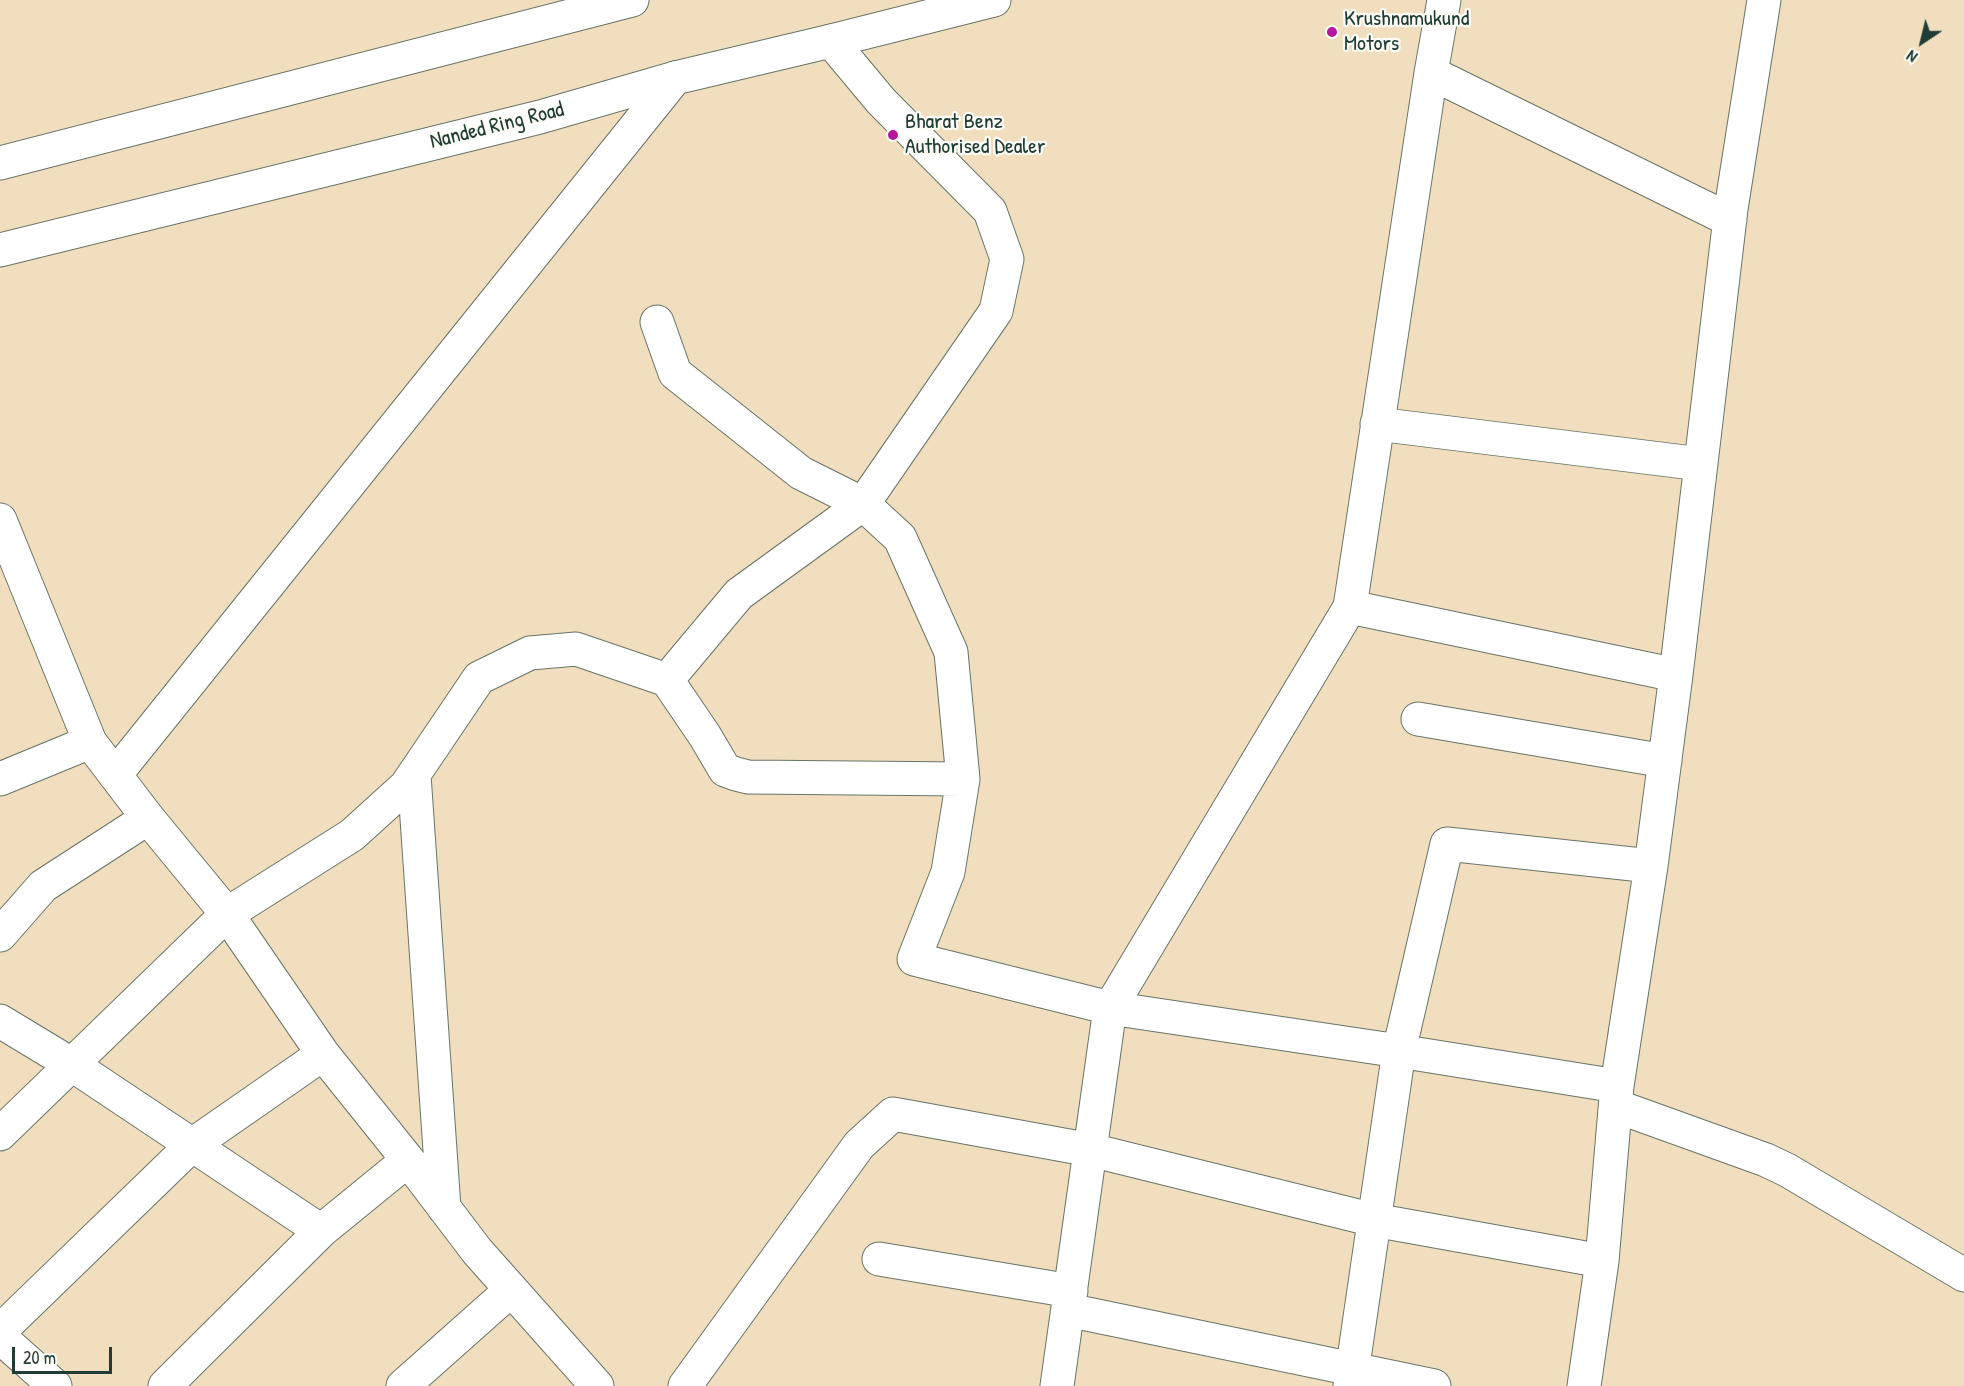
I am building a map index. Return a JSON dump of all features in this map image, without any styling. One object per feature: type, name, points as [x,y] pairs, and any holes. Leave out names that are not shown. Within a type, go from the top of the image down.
[{"type":"main road","points":[[0,163],[632,0]]},
{"type":"main road","name":"Nanded Ring Road","points":[[0,250],[540,117],[675,78],[994,0]]},
{"type":"main road","points":[[1057,1386],[1110,1008],[1350,607],[1444,0]]},
{"type":"main road","points":[[1584,1386],[1602,1261],[1616,1096],[1665,761],[1730,220],[1764,0]]},
{"type":"main road","points":[[667,680],[739,594],[863,504],[996,311],[1007,259],[990,211],[881,101],[831,41]]},
{"type":"main road","points":[[1431,73],[1730,220]]},
{"type":"main road","points":[[115,775],[675,78]]},
{"type":"main road","points":[[657,322],[675,373],[801,473],[863,504],[900,538],[951,652],[963,779],[948,872],[914,959],[1110,1008],[1399,1051],[1616,1096],[1787,1170],[1964,1275]]},
{"type":"main road","points":[[1377,424],[1701,464]]},
{"type":"main road","points":[[0,520],[90,741],[148,818],[227,914],[323,1054],[477,1251],[597,1386]]},
{"type":"main road","points":[[1350,607],[1676,675]]},
{"type":"main road","points":[[0,1134],[227,914],[352,835],[406,786],[479,678],[530,652],[576,649],[667,680],[725,770],[736,774],[748,777],[963,779]]},
{"type":"main road","points":[[1418,719],[1665,761]]},
{"type":"main road","points":[[0,779],[90,741]]},
{"type":"main road","points":[[414,775],[444,1208]]},
{"type":"main road","points":[[0,934],[43,886],[148,818]]},
{"type":"main road","points":[[1351,1378],[1399,1051],[1447,844],[1651,866]]},
{"type":"main road","points":[[0,1021],[72,1064],[321,1231]]},
{"type":"main road","points":[[0,1331],[192,1145],[323,1054]]},
{"type":"main road","points":[[685,1386],[859,1145],[893,1114],[1091,1150],[1374,1220],[1602,1261]]},
{"type":"main road","points":[[165,1386],[321,1231],[408,1160]]},
{"type":"main road","points":[[879,1260],[1069,1300],[1351,1378],[1434,1386]]},
{"type":"main road","points":[[404,1386],[511,1290]]},
{"type":"main road","points":[[0,1336],[55,1386]]},
{"type":"place","name":"Krushnamukund Motors","points":[[1332,32]]},
{"type":"place","name":"Bharat Benz Authorised Dealer","points":[[893,135]]}]
